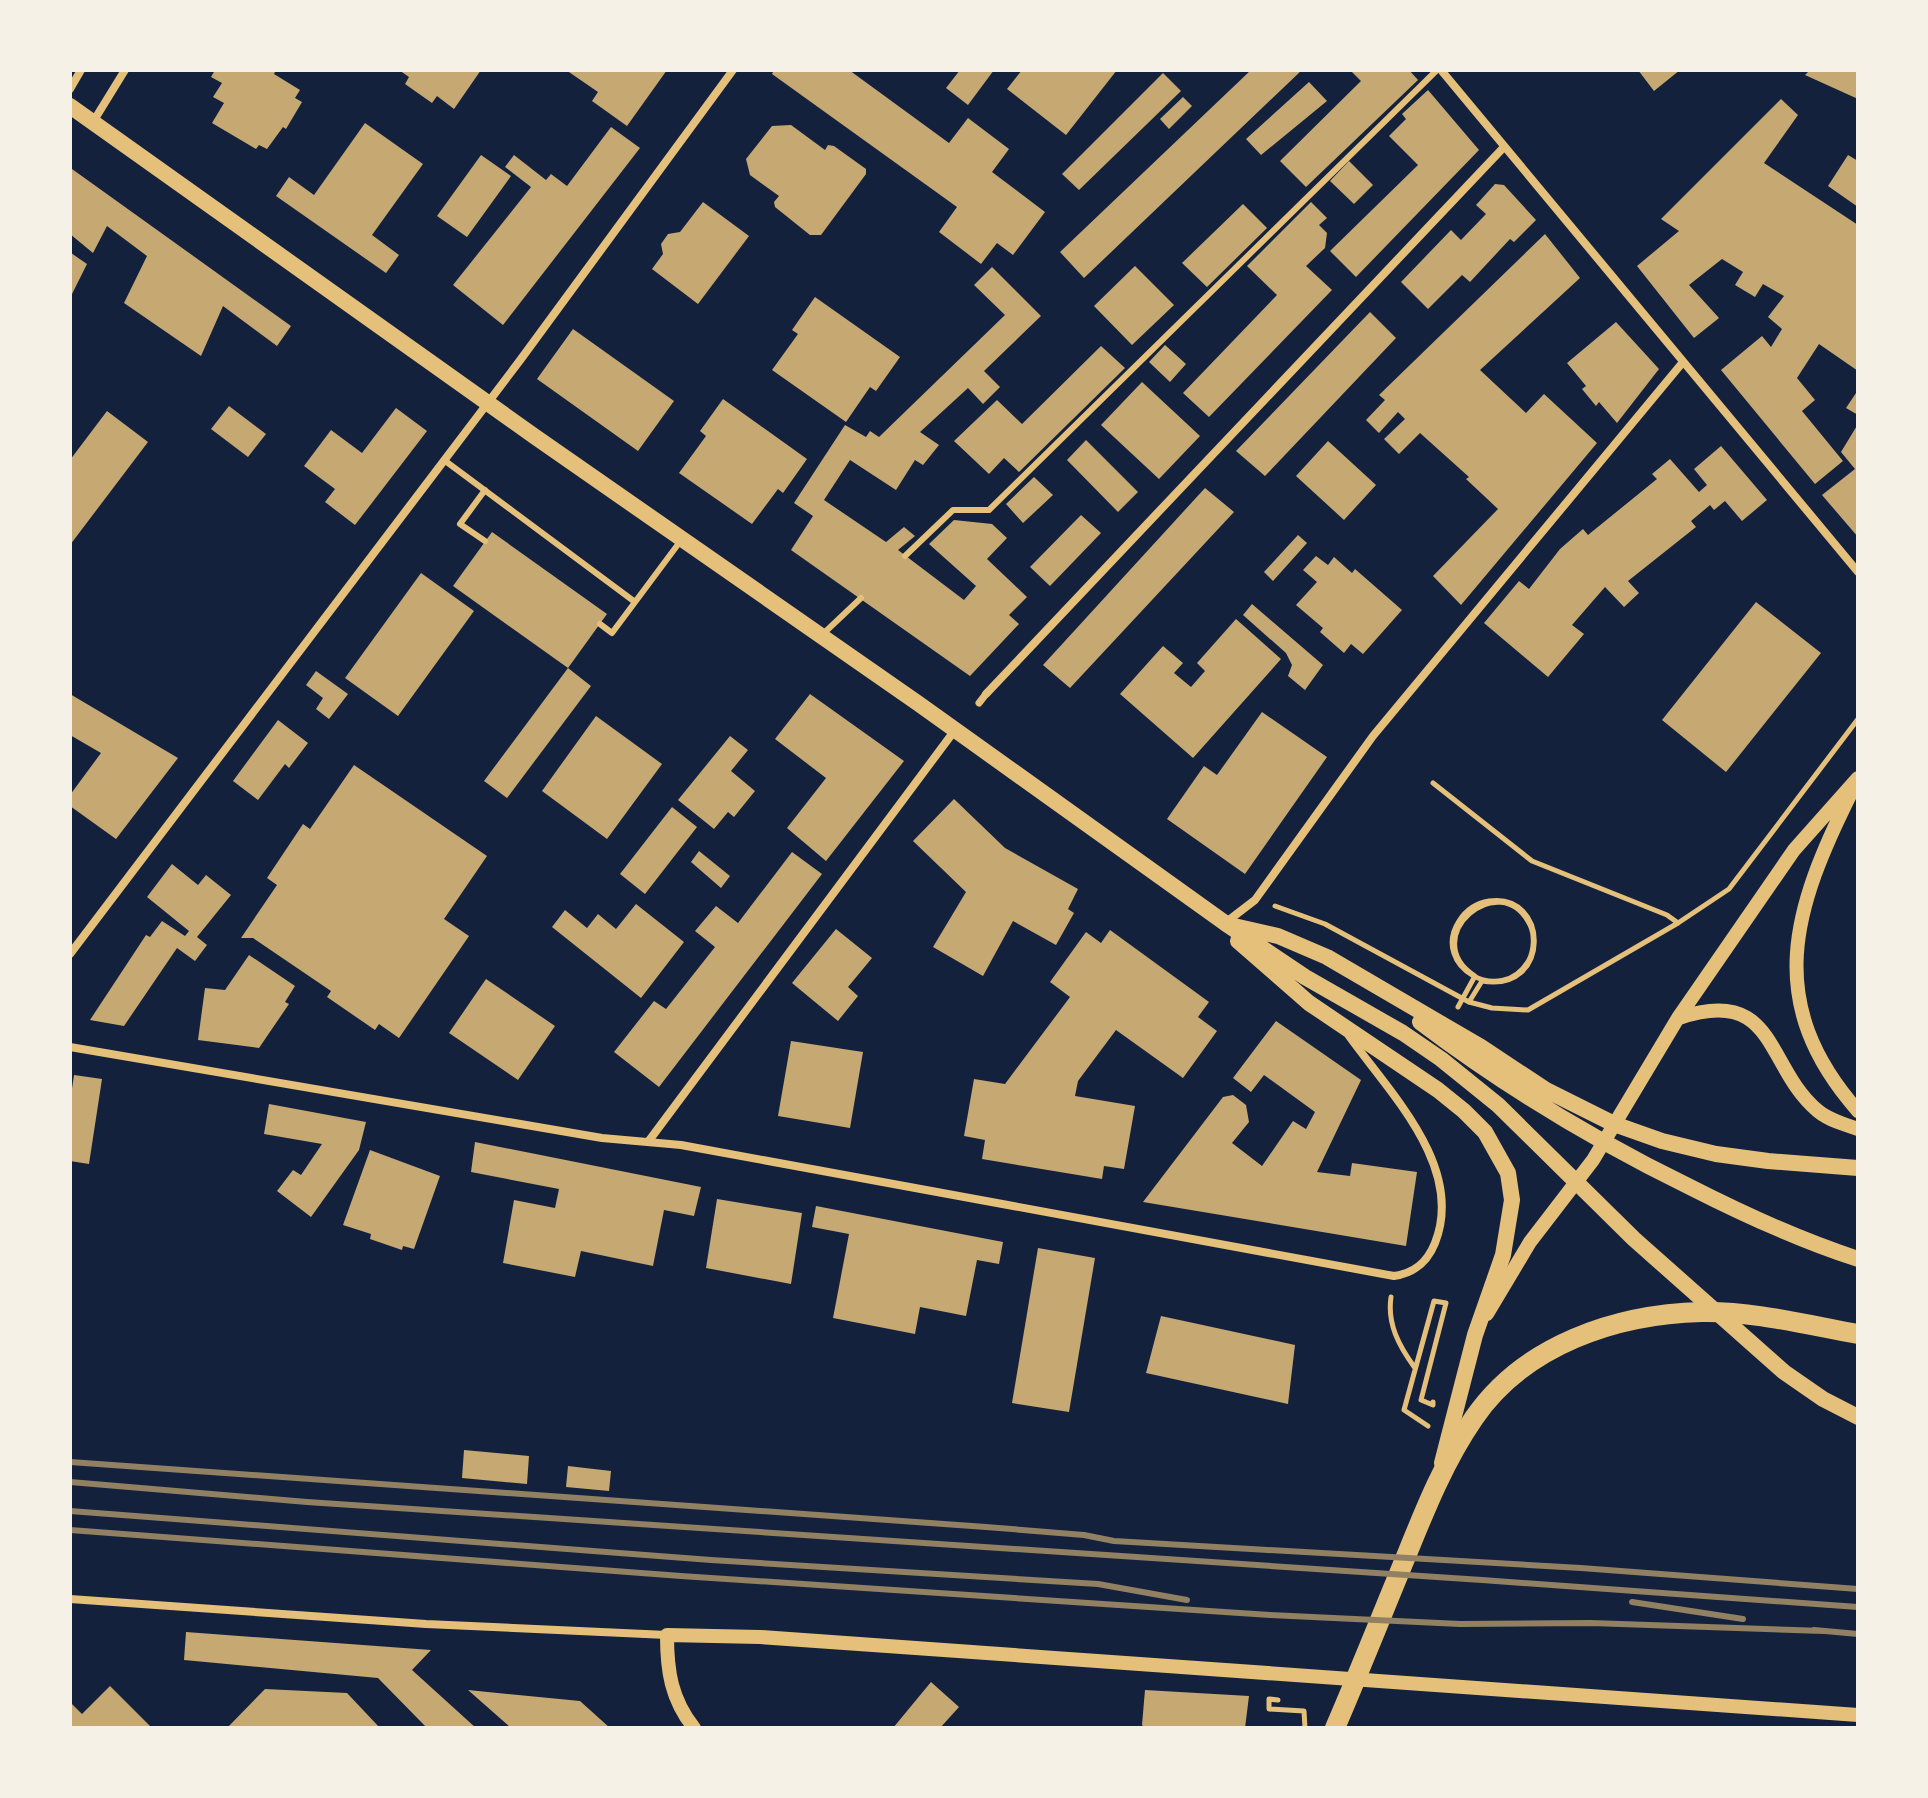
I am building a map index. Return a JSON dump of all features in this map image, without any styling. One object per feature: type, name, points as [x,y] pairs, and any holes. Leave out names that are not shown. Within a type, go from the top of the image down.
[{"type":"main road","points":[[70,106],[1225,923],[1305,977],[1413,1039],[1461,1074],[1525,1130],[1634,1239],[1784,1372],[1823,1399],[1858,1417]]},
{"type":"main road","points":[[1225,923],[1278,936],[1355,973],[1481,1047],[1546,1090],[1614,1124],[1662,1141],[1716,1154],[1858,1168]]},
{"type":"main road","points":[[1225,923],[1254,957],[1342,1027],[1438,1090],[1485,1132],[1508,1173],[1512,1200],[1503,1255],[1475,1335],[1437,1482]]},
{"type":"main road","points":[[1355,973],[1552,1114],[1728,1206],[1810,1244],[1858,1259]]},
{"type":"main road","points":[[1335,1728],[1437,1482],[1474,1418],[1525,1366],[1569,1340],[1593,1331],[1679,1313],[1740,1315],[1858,1334]]},
{"type":"street","points":[[70,89],[81,70]]},
{"type":"street","points":[[93,123],[125,70]]},
{"type":"street","points":[[70,954],[487,403],[733,70]]},
{"type":"street","points":[[1439,70],[1858,572]]},
{"type":"street","points":[[979,703],[1504,147]]},
{"type":"street","points":[[1225,923],[1255,900],[1373,736],[1683,362]]},
{"type":"street","points":[[648,1142],[955,730]]},
{"type":"street","points":[[1475,1335],[1523,1254],[1593,1160],[1678,1018],[1794,850],[1858,779]]},
{"type":"street","points":[[1858,779],[1817,866],[1800,927],[1796,976],[1798,1000],[1811,1042],[1832,1080],[1858,1111]]},
{"type":"street","points":[[1678,1018],[1699,1011],[1722,1011],[1744,1016],[1762,1030],[1800,1091],[1819,1112],[1858,1129]]},
{"type":"street","points":[[70,1047],[602,1138],[681,1145],[1394,1276],[1406,1274],[1420,1266],[1437,1236],[1442,1205],[1436,1167],[1416,1128],[1342,1027]]},
{"type":"street","points":[[70,1599],[426,1624],[775,1638],[1858,1715]]},
{"type":"street","points":[[667,1635],[671,1687],[685,1717],[694,1728]]},
{"type":"lane","points":[[905,556],[953,510],[989,510],[1439,70]]},
{"type":"lane","points":[[444,460],[635,602]]},
{"type":"lane","points":[[485,490],[460,524],[485,541]]},
{"type":"lane","points":[[600,624],[612,633],[682,539]]},
{"type":"lane","points":[[821,636],[861,598]]},
{"type":"path","points":[[1255,900],[1325,924],[1469,1002],[1492,1008],[1528,1010],[1678,923],[1729,889],[1858,719]]},
{"type":"path","points":[[1433,783],[1532,861],[1667,915],[1678,923]]},
{"type":"path","points":[[1469,1002],[1482,981],[1504,982],[1516,977],[1528,966],[1534,952],[1535,934],[1529,919],[1519,908],[1496,900],[1483,902],[1470,909],[1458,922],[1454,935],[1454,950],[1465,971],[1475,978],[1486,981],[1508,979],[1520,971],[1529,959],[1534,944],[1531,927],[1514,907],[1489,903],[1477,907],[1466,916],[1458,928],[1455,942],[1457,956],[1464,967],[1475,976]]},
{"type":"path","points":[[1391,1297],[1388,1315],[1402,1349],[1416,1369]]},
{"type":"path","points":[[1425,1437],[1428,1425],[1404,1410],[1434,1301],[1446,1303],[1421,1400],[1433,1405],[1437,1391]]},
{"type":"path","points":[[1291,1700],[1269,1699],[1269,1709],[1304,1711],[1305,1728]]},
{"type":"building","points":[[215,70],[276,70],[274,74],[300,90],[295,98],[302,102],[286,129],[283,127],[267,149],[259,145],[256,149],[212,123],[224,103],[213,97],[222,83],[211,77]]},
{"type":"building","points":[[399,70],[481,70],[454,109],[437,96],[432,103],[405,84],[409,77]]},
{"type":"building","points":[[566,70],[667,70],[627,126],[592,101],[598,92]]},
{"type":"building","points":[[774,70],[849,70],[949,143],[968,118],[1009,149],[992,172],[1045,212],[1013,255],[997,243],[981,264],[939,232],[957,207],[772,74]]},
{"type":"building","points":[[960,70],[994,70],[968,105],[946,88]]},
{"type":"building","points":[[1022,70],[1117,70],[1066,135],[1007,89]]},
{"type":"building","points":[[1251,70],[1302,70],[1084,278],[1060,252]]},
{"type":"building","points":[[1350,70],[1409,70],[1418,80],[1306,187],[1280,161],[1361,81]]},
{"type":"building","points":[[1638,70],[1680,70],[1654,91]]},
{"type":"building","points":[[1810,70],[1858,70],[1858,99],[1805,75]]},
{"type":"building","points":[[1163,73],[1181,91],[1079,190],[1062,174]]},
{"type":"building","points":[[1309,82],[1327,101],[1261,155],[1246,139]]},
{"type":"building","points":[[1428,90],[1479,150],[1356,277],[1330,251],[1418,165],[1389,136],[1406,119],[1402,114]]},
{"type":"building","points":[[1183,97],[1192,106],[1169,129],[1160,119]]},
{"type":"building","points":[[1781,99],[1798,115],[1764,163],[1858,225],[1858,371],[1819,344],[1797,378],[1815,400],[1802,411],[1843,461],[1815,484],[1721,370],[1762,336],[1771,347],[1782,329],[1768,317],[1784,296],[1763,284],[1755,297],[1735,285],[1743,272],[1722,259],[1689,285],[1719,318],[1694,338],[1637,266],[1679,231],[1661,219]]},
{"type":"building","points":[[365,123],[423,164],[372,235],[399,255],[386,273],[276,196],[289,177],[314,195]]},
{"type":"building","points":[[791,125],[825,150],[828,145],[834,146],[866,169],[866,174],[821,235],[810,235],[775,207],[774,202],[779,196],[750,175],[746,159],[772,126]]},
{"type":"building","points":[[611,127],[640,148],[503,325],[453,285],[531,187],[505,167],[514,155],[546,180],[551,174],[567,186]]},
{"type":"building","points":[[481,155],[511,176],[467,237],[437,216]]},
{"type":"building","points":[[1848,155],[1858,161],[1858,207],[1828,186]]},
{"type":"building","points":[[1349,161],[1373,185],[1354,204],[1330,181]]},
{"type":"building","points":[[72,169],[291,326],[277,346],[223,306],[201,356],[124,303],[147,256],[107,226],[93,253],[70,234]]},
{"type":"building","points":[[1495,184],[1504,185],[1536,220],[1514,242],[1510,239],[1470,282],[1462,275],[1428,309],[1401,282],[1451,230],[1461,240],[1486,214],[1476,205]]},
{"type":"building","points":[[703,202],[749,236],[698,304],[652,269],[663,254],[661,244],[668,234],[680,232]]},
{"type":"building","points":[[1311,202],[1327,218],[1319,225],[1327,233],[1325,248],[1306,266],[1332,290],[1209,417],[1183,393],[1277,295],[1247,266]]},
{"type":"building","points":[[1243,204],[1267,228],[1207,287],[1182,263]]},
{"type":"building","points":[[1545,234],[1580,278],[1480,370],[1526,413],[1544,394],[1597,443],[1461,605],[1433,576],[1498,509],[1466,479],[1469,477],[1420,433],[1399,454],[1384,439],[1405,419],[1398,412],[1379,433],[1366,420],[1385,400],[1379,395]]},
{"type":"building","points":[[70,254],[87,264],[70,298]]},
{"type":"building","points":[[1135,266],[1174,305],[1132,345],[1094,306]]},
{"type":"building","points":[[992,267],[1041,316],[984,371],[1000,387],[983,404],[968,388],[920,432],[939,445],[923,465],[915,460],[896,490],[850,460],[824,500],[886,542],[904,527],[915,536],[898,550],[964,600],[976,586],[929,544],[954,520],[992,524],[1007,538],[987,559],[1027,597],[1009,615],[1019,624],[970,676],[791,550],[813,516],[794,503],[845,425],[866,437],[870,431],[879,437],[1005,315],[974,285]]},
{"type":"building","points":[[815,297],[900,357],[876,391],[870,387],[846,422],[772,370],[798,334],[792,330]]},
{"type":"building","points":[[1370,312],[1396,338],[1265,476],[1236,451]]},
{"type":"building","points":[[1616,322],[1659,369],[1617,423],[1599,402],[1596,406],[1582,389],[1586,386],[1567,363]]},
{"type":"building","points":[[573,329],[674,401],[638,451],[537,379]]},
{"type":"building","points":[[1165,345],[1186,364],[1170,382],[1149,362]]},
{"type":"building","points":[[1101,346],[1125,368],[1019,472],[1004,458],[989,474],[954,441],[997,400],[1022,424]]},
{"type":"building","points":[[1142,382],[1200,436],[1159,479],[1101,425]]},
{"type":"building","points":[[1858,390],[1858,415],[1846,408]]},
{"type":"building","points":[[723,399],[807,459],[783,493],[778,489],[752,524],[679,473],[706,436],[700,431]]},
{"type":"building","points":[[229,406],[266,434],[248,457],[211,429]]},
{"type":"building","points":[[396,408],[427,431],[355,525],[325,502],[335,489],[304,466],[331,430],[362,453]]},
{"type":"building","points":[[107,411],[148,442],[70,545],[70,460]]},
{"type":"building","points":[[1858,424],[1858,537],[1822,495],[1855,469],[1841,452]]},
{"type":"building","points":[[1086,440],[1138,492],[1118,512],[1067,460]]},
{"type":"building","points":[[1328,441],[1376,485],[1344,520],[1296,476]]},
{"type":"building","points":[[1721,446],[1767,500],[1742,521],[1725,501],[1714,510],[1710,505],[1691,521],[1696,527],[1628,581],[1639,593],[1624,607],[1605,587],[1572,625],[1584,634],[1548,677],[1484,623],[1519,581],[1529,589],[1560,549],[1583,529],[1588,535],[1657,479],[1652,474],[1670,459],[1699,492],[1707,485],[1694,469]]},
{"type":"building","points":[[1034,477],[1053,495],[1023,523],[1006,504]]},
{"type":"building","points":[[1205,488],[1234,512],[1070,688],[1043,665]]},
{"type":"building","points":[[1081,515],[1101,533],[1050,586],[1030,567]]},
{"type":"building","points":[[492,532],[607,614],[568,668],[453,586]]},
{"type":"building","points":[[1298,535],[1307,543],[1273,581],[1264,572]]},
{"type":"building","points":[[1316,556],[1328,565],[1334,557],[1352,573],[1355,569],[1402,610],[1363,654],[1351,644],[1344,653],[1320,632],[1323,628],[1296,605],[1317,582],[1303,570]]},
{"type":"building","points":[[421,573],[474,611],[398,716],[345,678]]},
{"type":"building","points":[[1756,602],[1821,653],[1726,772],[1662,720]]},
{"type":"building","points":[[1252,604],[1323,665],[1305,690],[1288,676],[1292,665],[1286,653],[1243,615]]},
{"type":"building","points":[[1236,619],[1281,659],[1193,758],[1120,694],[1163,646],[1183,663],[1174,673],[1191,687],[1205,671],[1197,663]]},
{"type":"building","points":[[568,668],[591,686],[507,798],[484,781]]},
{"type":"building","points":[[316,671],[348,694],[329,719],[316,709],[323,698],[306,685]]},
{"type":"building","points":[[70,694],[178,758],[116,839],[70,806],[70,795],[101,753],[70,735]]},
{"type":"building","points":[[810,694],[904,761],[826,861],[787,828],[826,778],[775,739]]},
{"type":"building","points":[[1262,712],[1327,757],[1245,874],[1167,819],[1204,766],[1217,775]]},
{"type":"building","points":[[596,716],[662,764],[607,839],[542,791]]},
{"type":"building","points":[[278,720],[308,743],[289,768],[285,764],[258,800],[233,781]]},
{"type":"building","points":[[730,736],[748,750],[731,771],[755,791],[734,817],[728,812],[714,829],[678,800]]},
{"type":"building","points":[[354,765],[487,856],[444,919],[469,936],[399,1038],[379,1024],[375,1030],[327,997],[331,991],[253,938],[241,938],[277,885],[267,878],[303,824],[310,829]]},
{"type":"building","points":[[954,799],[1005,848],[1078,889],[1068,909],[1074,913],[1056,945],[1013,921],[983,976],[933,947],[966,892],[913,841]]},
{"type":"building","points":[[672,807],[697,827],[645,894],[620,874]]},
{"type":"building","points":[[699,851],[730,876],[721,888],[691,862]]},
{"type":"building","points":[[792,852],[822,874],[659,1087],[614,1052],[654,1001],[666,1009],[715,947],[695,931],[716,906],[738,923]]},
{"type":"building","points":[[172,864],[198,885],[206,875],[231,895],[197,937],[207,945],[195,961],[177,948],[124,1026],[90,1020],[146,935],[150,937],[162,921],[185,936],[189,931],[147,897]]},
{"type":"building","points":[[636,904],[684,942],[641,998],[552,927],[565,910],[587,928],[598,914],[616,929]]},
{"type":"building","points":[[836,929],[872,958],[848,987],[858,996],[838,1021],[792,983]]},
{"type":"building","points":[[1110,930],[1209,1002],[1198,1017],[1217,1031],[1183,1078],[1116,1030],[1078,1081],[1075,1096],[1135,1106],[1124,1169],[1104,1166],[1102,1179],[982,1159],[985,1140],[964,1136],[974,1079],[1005,1084],[1070,997],[1050,982],[1086,932],[1101,943]]},
{"type":"building","points":[[249,955],[295,986],[285,1002],[289,1004],[259,1048],[198,1040],[205,988],[225,990]]},
{"type":"building","points":[[486,979],[555,1026],[518,1080],[449,1033]]},
{"type":"building","points":[[1276,1021],[1361,1080],[1317,1172],[1350,1176],[1352,1163],[1417,1172],[1406,1246],[1143,1202],[1223,1097],[1233,1095],[1246,1105],[1249,1122],[1232,1143],[1262,1166],[1293,1121],[1306,1129],[1315,1112],[1264,1075],[1251,1092],[1233,1078]]},
{"type":"building","points":[[791,1041],[863,1052],[850,1128],[778,1116]]},
{"type":"building","points":[[74,1075],[102,1079],[89,1164],[70,1161],[70,1102]]},
{"type":"building","points":[[269,1104],[366,1122],[359,1150],[311,1217],[277,1191],[293,1170],[301,1175],[322,1144],[264,1134]]},
{"type":"building","points":[[475,1142],[701,1187],[694,1216],[664,1210],[653,1266],[581,1251],[575,1277],[503,1263],[514,1200],[555,1208],[559,1189],[471,1172]]},
{"type":"building","points":[[370,1150],[440,1176],[414,1249],[403,1246],[402,1250],[370,1239],[371,1234],[343,1225]]},
{"type":"building","points":[[717,1199],[802,1213],[791,1284],[706,1268]]},
{"type":"building","points":[[816,1206],[1003,1242],[999,1264],[977,1260],[966,1316],[920,1307],[915,1334],[833,1318],[849,1234],[812,1227]]},
{"type":"building","points":[[1038,1248],[1095,1258],[1069,1412],[1012,1403]]},
{"type":"building","points":[[1161,1316],[1295,1345],[1288,1404],[1146,1373]]},
{"type":"building","points":[[464,1450],[529,1456],[527,1484],[462,1478]]},
{"type":"building","points":[[568,1466],[611,1471],[609,1491],[566,1487]]},
{"type":"building","points":[[186,1632],[431,1650],[412,1670],[476,1728],[427,1728],[378,1678],[184,1660]]},
{"type":"building","points":[[931,1682],[959,1707],[940,1728],[893,1728]]},
{"type":"building","points":[[110,1686],[152,1728],[70,1728],[70,1702],[82,1714]]},
{"type":"building","points":[[265,1689],[347,1693],[380,1728],[227,1728]]},
{"type":"building","points":[[468,1690],[580,1701],[610,1728],[511,1728]]},
{"type":"building","points":[[1145,1690],[1249,1696],[1245,1728],[1145,1728],[1142,1725]]},
{"type":"railway","points":[[70,1462],[986,1527],[1084,1535],[1114,1541],[1581,1568],[1858,1589]]},
{"type":"railway","points":[[70,1482],[307,1502],[1858,1607]]},
{"type":"railway","points":[[70,1511],[711,1560],[1098,1584],[1187,1600]]},
{"type":"railway","points":[[70,1530],[681,1576],[1270,1615],[1460,1624],[1591,1623],[1824,1631]]},
{"type":"railway","points":[[1632,1602],[1743,1619]]},
{"type":"railway","points":[[1814,1630],[1858,1634]]}]
